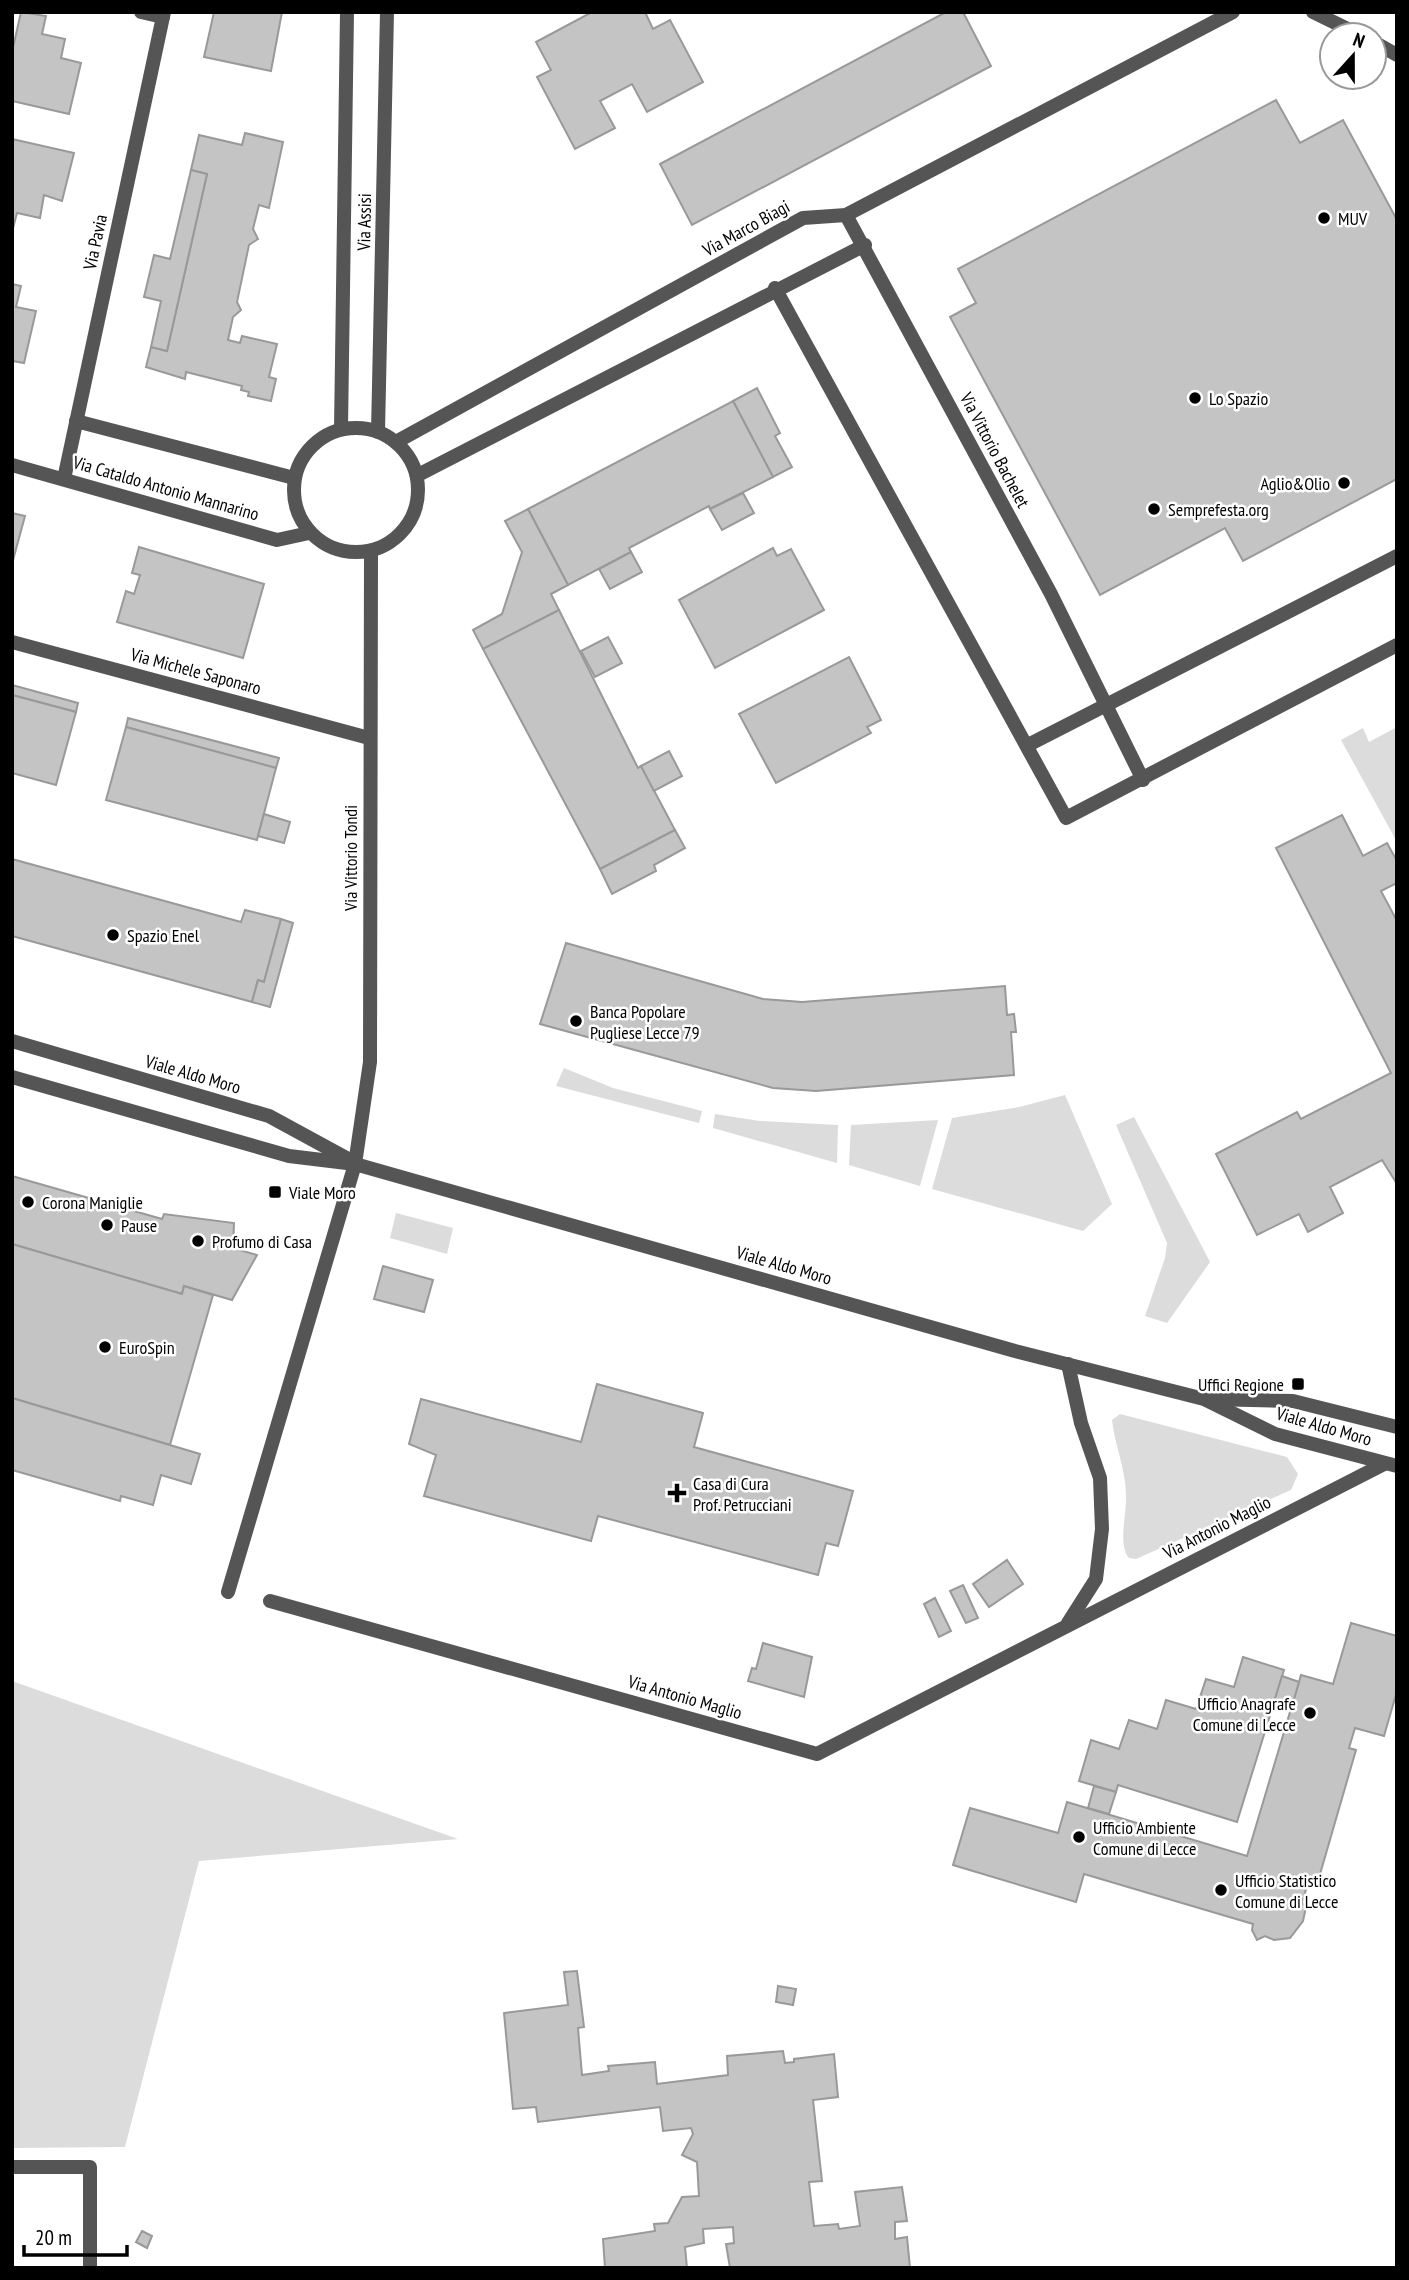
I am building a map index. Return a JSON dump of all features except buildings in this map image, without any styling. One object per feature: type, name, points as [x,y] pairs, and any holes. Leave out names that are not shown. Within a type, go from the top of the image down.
[{"type":"street","points":[[141,12],[164,15]]},
{"type":"street","name":"Via Assisi","points":[[341,429],[347,12]]},
{"type":"street","name":"Via Assisi","points":[[378,432],[387,12]]},
{"type":"street","name":"Via Marco Biagi","points":[[396,442],[803,218],[846,215],[1233,12]]},
{"type":"street","points":[[1313,12],[1331,21]]},
{"type":"street","name":"Via Pavia","points":[[64,479],[164,15]]},
{"type":"street","name":"Via Vittorio Bachelet","points":[[846,215],[1051,594],[1104,706],[1143,780]]},
{"type":"street","points":[[418,475],[775,288],[864,245]]},
{"type":"street","points":[[775,288],[1066,818],[1397,645]]},
{"type":"street","points":[[76,421],[294,478]]},
{"type":"street","points":[[360,428],[378,432],[396,442],[410,457],[418,475],[417,508],[400,537],[371,552],[337,551],[309,533],[295,507],[294,478],[310,447],[341,429],[360,428]]},
{"type":"street","name":"Via Cataldo Antonio Mannarino","points":[[12,465],[277,540],[309,533]]},
{"type":"street","name":"Via Vittorio Tondi","points":[[355,1164],[370,1062],[371,552]]},
{"type":"street","points":[[1028,745],[1397,556]]},
{"type":"street","name":"Via Michele Saponaro","points":[[12,642],[369,738]]},
{"type":"street","name":"Viale Aldo Moro","points":[[12,1041],[269,1116],[355,1164]]},
{"type":"street","name":"Viale Aldo Moro","points":[[12,1077],[289,1156],[355,1164],[1068,1364],[1204,1399],[1275,1434],[1390,1465]]},
{"type":"street","points":[[228,1592],[355,1164]]},
{"type":"street","name":"Via Antonio Maglio","points":[[1067,1624],[1096,1579],[1102,1529],[1100,1478],[1081,1423],[1068,1364]]},
{"type":"street","name":"Viale Aldo Moro","points":[[1204,1399],[1293,1401],[1397,1427]]},
{"type":"street","name":"Via Antonio Maglio","points":[[271,1601],[817,1754],[1067,1624],[1390,1465]]},
{"type":"street","points":[[12,2167],[90,2167],[90,2268]]},
{"type":"shaded area","points":[[1397,727],[1397,842],[1341,740],[1363,728],[1369,742]]},
{"type":"shaded area","points":[[564,1068],[613,1088],[702,1111],[699,1123],[556,1086]]},
{"type":"shaded area","points":[[1065,1095],[1112,1204],[1083,1231],[932,1189],[952,1118],[1019,1107]]},
{"type":"shaded area","points":[[715,1114],[760,1121],[838,1125],[837,1163],[713,1128]]},
{"type":"shaded area","points":[[1134,1117],[1210,1262],[1167,1323],[1145,1316],[1165,1258],[1167,1243],[1116,1125]]},
{"type":"shaded area","points":[[938,1120],[920,1186],[849,1165],[851,1125]]},
{"type":"shaded area","points":[[396,1213],[453,1228],[447,1254],[390,1238]]},
{"type":"shaded area","points":[[1120,1414],[1287,1457],[1298,1474],[1291,1490],[1136,1559],[1129,1558],[1123,1538],[1125,1479],[1112,1420]]},
{"type":"shaded area","points":[[12,1681],[458,1839],[199,1861],[125,2147],[12,2148]]},
{"type":"place","name":"MUV","points":[[1324,218]]},
{"type":"place","name":"Lo Spazio","points":[[1195,398]]},
{"type":"place","name":"Aglio&Olio","points":[[1344,483]]},
{"type":"place","name":"Semprefesta.org","points":[[1154,509]]},
{"type":"place","name":"Spazio Enel","points":[[113,935]]},
{"type":"place","name":"Banca Popolare Pugliese Lecce 79","points":[[576,1021]]},
{"type":"place","name":"Viale Moro","points":[[275,1192]]},
{"type":"place","name":"Corona Maniglie","points":[[28,1202]]},
{"type":"place","name":"Pause","points":[[107,1225]]},
{"type":"place","name":"Profumo di Casa","points":[[198,1241]]},
{"type":"place","name":"EuroSpin","points":[[105,1347]]},
{"type":"place","name":"Uffici Regione","points":[[1298,1384]]},
{"type":"place","name":"Casa di Cura Prof. Petrucciani","points":[[677,1493]]},
{"type":"place","name":"Ufficio Anagrafe Comune di Lecce","points":[[1310,1713]]},
{"type":"place","name":"Ufficio Ambiente Comune di Lecce","points":[[1079,1837]]},
{"type":"place","name":"Ufficio Statistico Comune di Lecce","points":[[1221,1890]]}]
